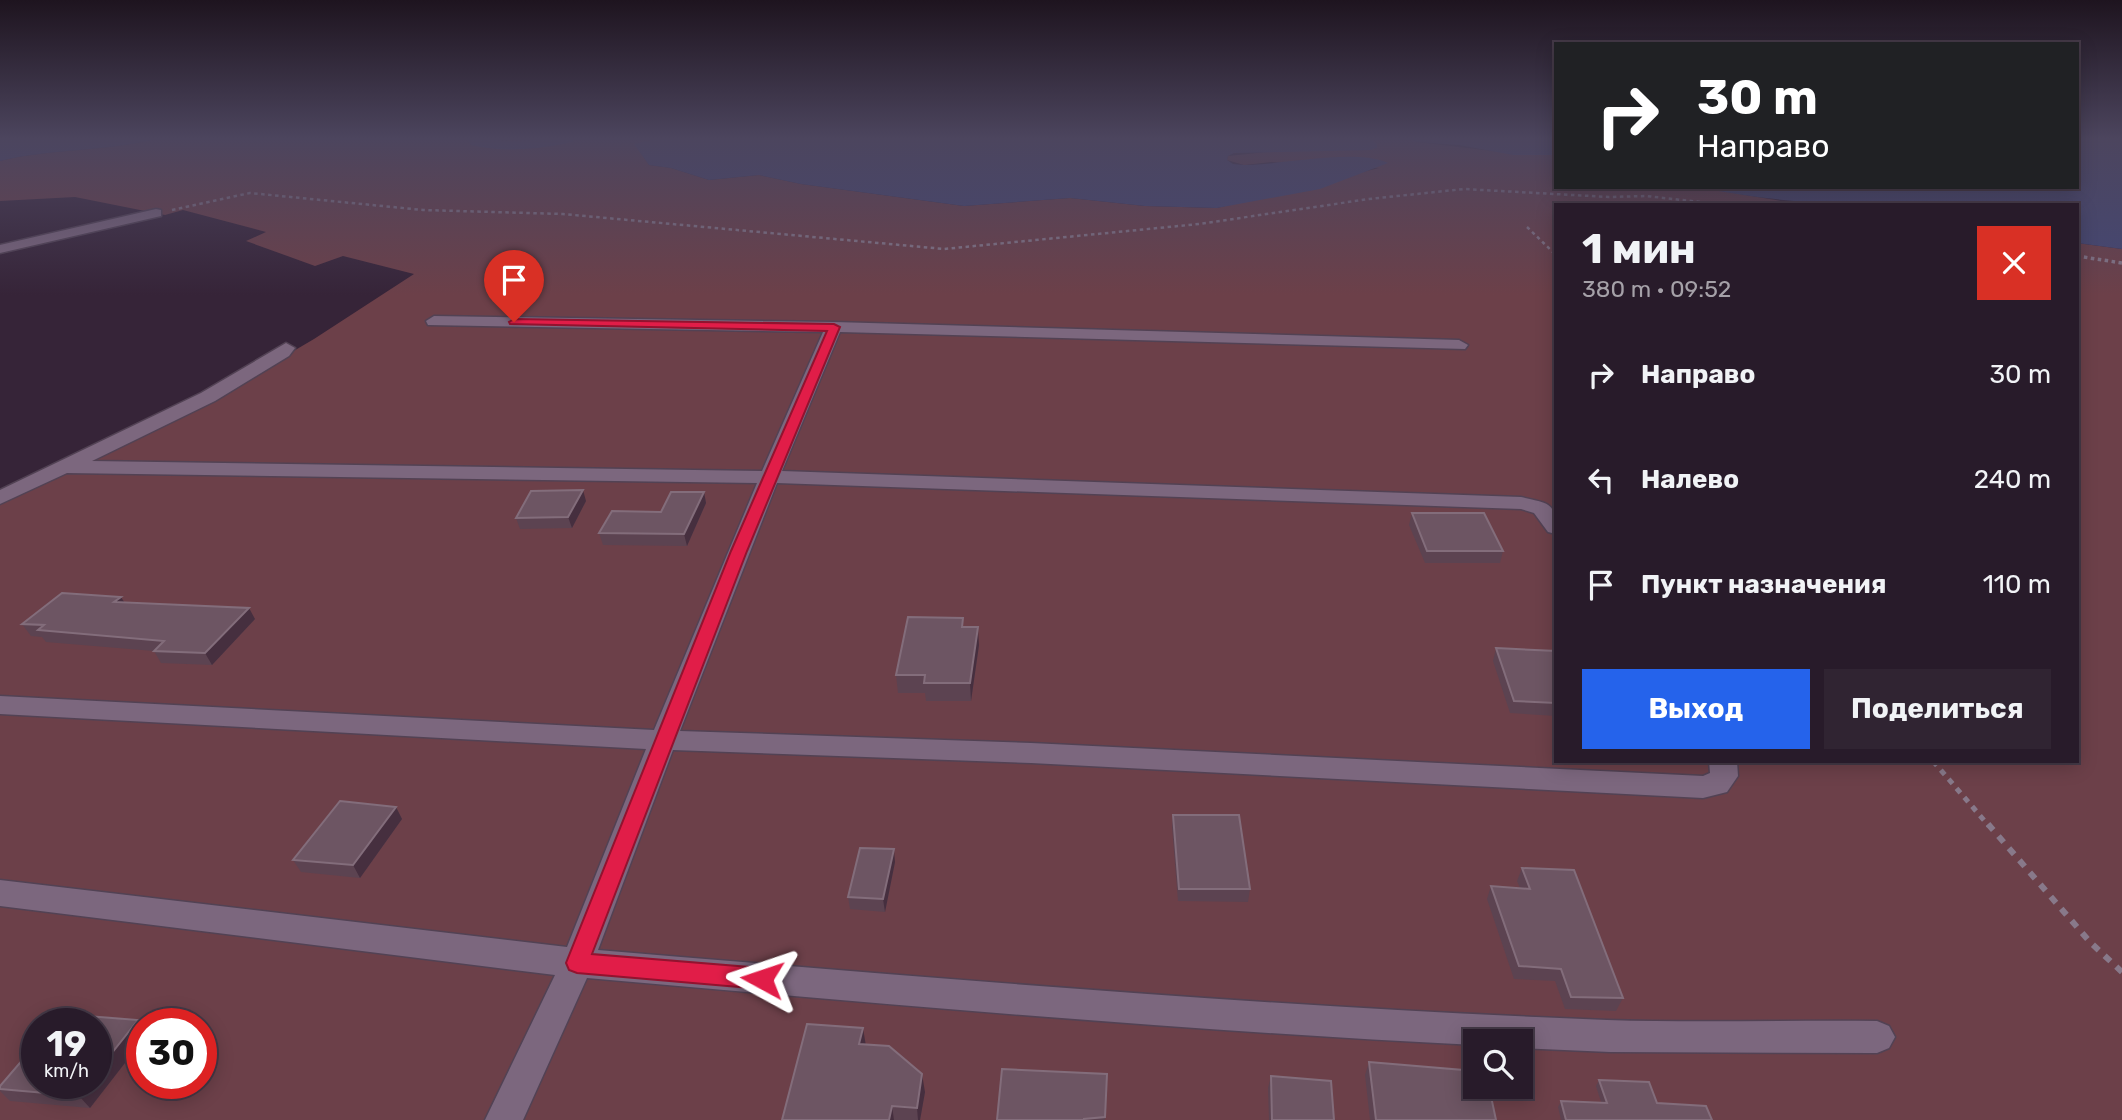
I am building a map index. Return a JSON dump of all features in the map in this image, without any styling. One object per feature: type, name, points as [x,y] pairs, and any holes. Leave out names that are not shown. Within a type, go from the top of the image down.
[{"type":"street","points":[[0,249],[156,213]]},
{"type":"street","points":[[434,321],[834,327],[1459,345]]},
{"type":"street","points":[[504,1120],[577,963],[663,740],[834,327]]},
{"type":"street","points":[[0,498],[208,397],[286,348]]},
{"type":"street","points":[[67,467],[770,477],[1521,503],[1542,508],[1554,524]]},
{"type":"street","points":[[0,705],[663,740],[1044,754],[1703,787],[1717,784],[1724,776],[1723,763]]},
{"type":"street","points":[[0,893],[577,963],[1293,1020],[1610,1036],[1877,1037]]},
{"type":"path","points":[[156,213],[250,193],[423,210],[564,214],[944,249],[1199,224],[1446,190]]},
{"type":"path","points":[[1501,190],[1646,197],[1707,203]]},
{"type":"path","points":[[1527,227],[1554,253]]},
{"type":"path","points":[[2079,256],[2122,262]]},
{"type":"path","points":[[1935,763],[2090,942],[2122,972]]},
{"type":"shaded area","points":[[0,190],[847,190],[964,206],[1070,198],[1145,206],[1217,208],[1289,190],[1717,190],[1806,203],[1554,203],[1554,763],[2079,763],[2079,243],[2122,249],[2122,1120],[0,1120],[0,501],[203,404],[314,339],[414,274],[343,256],[315,266],[246,241],[266,232],[183,210],[165,215],[75,197],[0,201]]},
{"type":"water","points":[[847,190],[1313,190],[1217,208],[1145,206],[1070,198],[964,206]]},
{"type":"water","points":[[1717,190],[2122,190],[2122,249],[2079,243],[2079,203],[1823,203]]},
{"type":"building","points":[[583,490],[568,517],[516,518],[531,491]]},
{"type":"building","points":[[671,492],[704,492],[684,534],[599,533],[612,511],[661,512]]},
{"type":"building","points":[[1412,513],[1484,513],[1503,551],[1427,551]]},
{"type":"building","points":[[62,593],[121,597],[114,602],[249,608],[205,653],[154,651],[164,641],[38,630],[44,625],[22,624]]},
{"type":"building","points":[[908,617],[963,618],[962,627],[978,627],[970,683],[924,683],[925,675],[896,675]]},
{"type":"building","points":[[1496,648],[1554,651],[1554,703],[1514,701]]},
{"type":"building","points":[[340,801],[396,807],[353,865],[293,860]]},
{"type":"building","points":[[1173,815],[1239,815],[1250,889],[1179,889]]},
{"type":"building","points":[[860,848],[894,849],[883,899],[848,897]]},
{"type":"building","points":[[1522,868],[1574,870],[1623,998],[1571,997],[1561,969],[1519,966],[1491,886],[1530,889]]},
{"type":"building","points":[[112,1018],[126,1019],[126,1035],[112,1053]]},
{"type":"building","points":[[807,1024],[863,1028],[859,1044],[889,1046],[922,1074],[917,1108],[892,1106],[889,1120],[782,1120]]},
{"type":"building","points":[[21,1062],[21,1091],[0,1089]]},
{"type":"building","points":[[1369,1062],[1463,1070],[1463,1099],[1492,1099],[1496,1120],[1376,1120]]},
{"type":"building","points":[[1002,1069],[1107,1074],[1105,1117],[1084,1120],[997,1120]]},
{"type":"building","points":[[1271,1076],[1331,1081],[1334,1120],[1272,1120]]},
{"type":"building","points":[[1599,1080],[1649,1082],[1657,1103],[1706,1106],[1712,1120],[1566,1120],[1561,1101],[1607,1103]]},
{"type":"route","points":[[514,322],[834,327],[739,551],[577,963],[762,979]]}]
